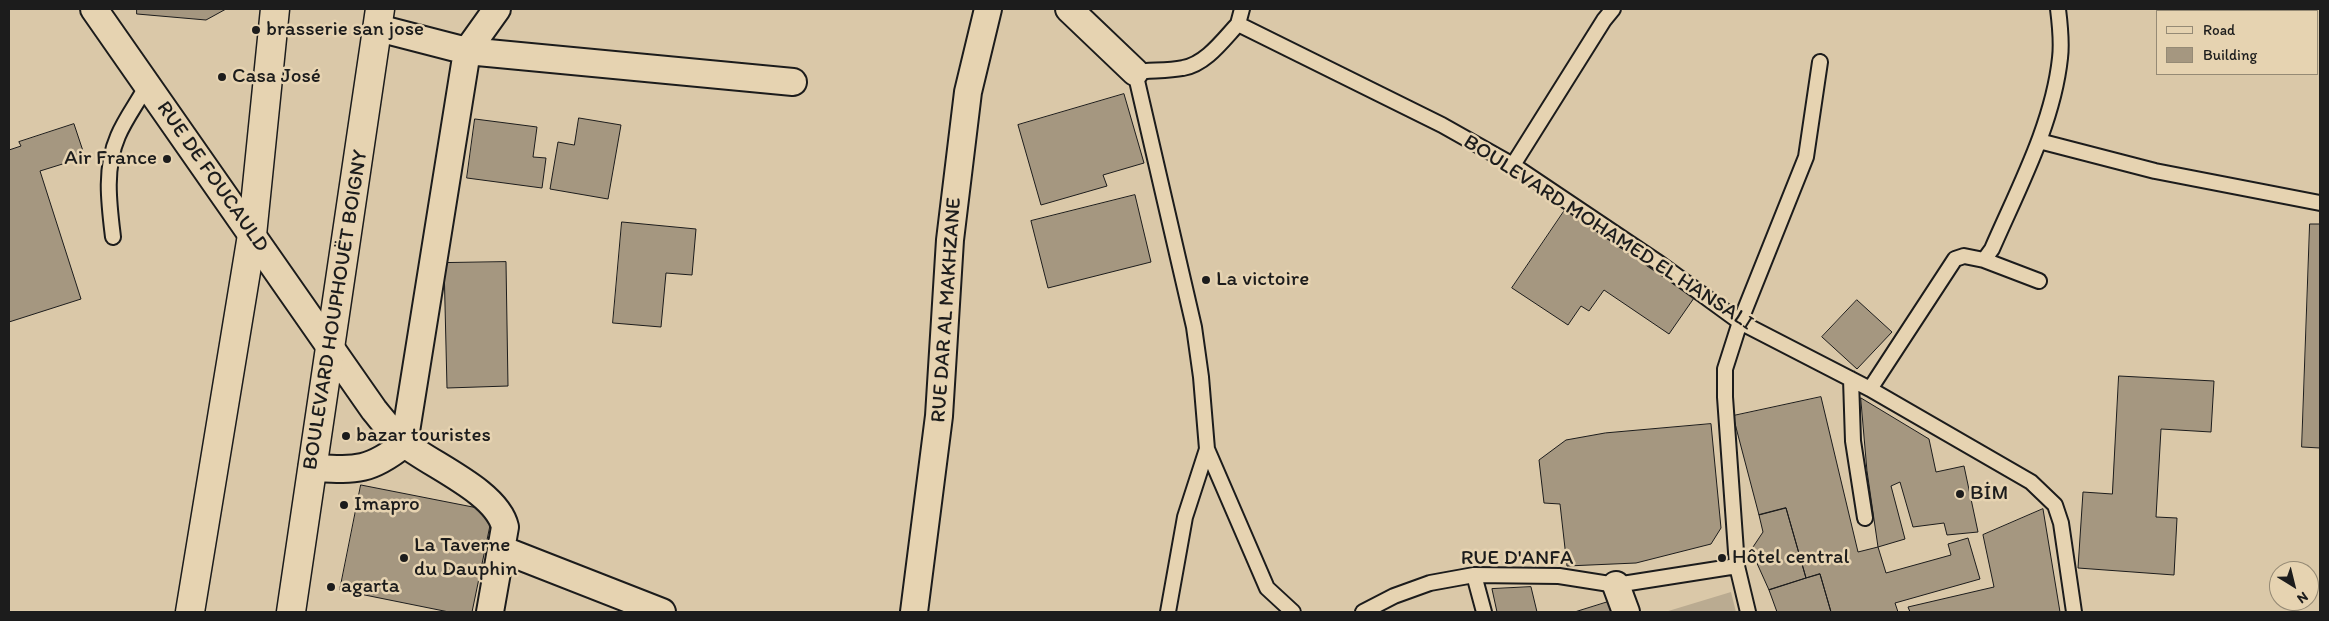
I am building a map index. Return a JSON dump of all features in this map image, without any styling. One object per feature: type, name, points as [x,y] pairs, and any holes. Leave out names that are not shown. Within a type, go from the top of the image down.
[{"type":"main road","points":[[190,612],[252,235],[275,9]]},
{"type":"main road","name":"BOULEVARD HOUPHOUËT BOIGNY","points":[[291,612],[379,18]]},
{"type":"street","name":"RUE DE FOUCAULD","points":[[94,9],[374,410],[404,444],[491,501],[502,516],[505,527],[501,548]]},
{"type":"street","points":[[312,468],[347,470],[365,467],[384,460],[404,444],[468,51],[497,9]]},
{"type":"street","name":"RUE DAR AL MAKHZANE","points":[[914,612],[939,416],[950,240],[967,102],[988,9]]},
{"type":"street","points":[[1069,9],[1135,72]]},
{"type":"street","points":[[379,18],[468,51],[793,82]]},
{"type":"street","points":[[490,612],[501,548],[662,612]]},
{"type":"street","points":[[1616,585],[1626,612]]},
{"type":"lane","points":[[1242,9],[1238,24],[1213,50],[1197,62],[1184,68],[1135,72],[1194,327],[1201,376],[1207,449],[1267,588],[1293,612]]},
{"type":"lane","points":[[1513,165],[1604,20],[1613,9]]},
{"type":"lane","points":[[1984,260],[1992,249],[2039,141],[2058,74],[2061,56],[2058,9]]},
{"type":"lane","name":"BOULEVARD MOHAMED EL HANSALI","points":[[1238,24],[1442,125],[1513,165],[1658,263],[1740,322],[1870,389],[2031,482],[2056,504],[2074,612]]},
{"type":"lane","points":[[1748,612],[1737,566],[1725,397],[1725,369],[1740,322],[1806,157],[1820,62]]},
{"type":"lane","points":[[113,237],[108,197],[110,169],[117,137],[148,85]]},
{"type":"lane","points":[[2039,141],[2114,162],[2320,203]]},
{"type":"lane","points":[[1870,389],[1955,258],[1964,256],[1984,260],[2039,281]]},
{"type":"lane","points":[[1851,379],[1852,441],[1865,518]]},
{"type":"lane","points":[[1168,612],[1186,517],[1207,449]]},
{"type":"lane","name":"RUE D'ANFA","points":[[1363,612],[1394,596],[1430,583],[1474,575],[1559,576],[1616,585],[1737,566]]},
{"type":"lane","points":[[1474,575],[1484,612]]},
{"type":"shaded area","points":[[1731,592],[1736,612],[1665,612]]},
{"type":"building","points":[[137,9],[226,9],[206,20],[137,14]]},
{"type":"building","points":[[1124,94],[1144,163],[1103,175],[1107,186],[1041,205],[1018,125]]},
{"type":"building","points":[[579,118],[621,125],[608,199],[550,189],[558,142],[574,145]]},
{"type":"building","points":[[475,119],[537,127],[533,157],[546,158],[542,188],[467,178]]},
{"type":"building","points":[[74,124],[85,157],[40,171],[81,299],[9,322],[9,150],[21,146],[19,142]]},
{"type":"building","points":[[1135,195],[1151,262],[1048,288],[1031,221]]},
{"type":"building","points":[[1565,210],[1694,298],[1669,334],[1604,290],[1589,311],[1581,306],[1568,325],[1512,288]]},
{"type":"building","points":[[622,222],[696,229],[692,275],[666,273],[661,327],[613,323]]},
{"type":"building","points":[[2310,224],[2320,224],[2320,448],[2302,447]]},
{"type":"building","points":[[506,262],[508,386],[447,388],[444,263]]},
{"type":"building","points":[[1857,300],[1892,332],[1857,369],[1822,337]]},
{"type":"building","points":[[2119,376],[2214,381],[2211,432],[2161,429],[2156,517],[2177,518],[2174,575],[2078,568],[2083,492],[2112,494]]},
{"type":"building","points":[[1821,397],[1858,552],[1878,547],[1886,573],[1951,555],[1948,544],[1968,538],[1980,579],[1895,603],[1898,612],[1831,612],[1820,574],[1806,578],[1786,508],[1759,515],[1733,416]]},
{"type":"building","points":[[1861,398],[1929,439],[1936,472],[1964,466],[1978,532],[1947,535],[1944,523],[1913,527],[1900,482],[1891,486],[1905,539],[1878,547],[1867,471]]},
{"type":"building","points":[[1711,424],[1721,528],[1711,544],[1636,563],[1567,566],[1560,504],[1544,503],[1539,460],[1566,440],[1605,433]]},
{"type":"building","points":[[361,485],[493,511],[472,612],[449,612],[340,590]]},
{"type":"building","points":[[1786,508],[1806,578],[1769,590],[1751,550],[1763,532],[1759,515]]},
{"type":"building","points":[[2043,509],[2060,612],[1910,612],[1908,607],[1994,587],[1983,535]]},
{"type":"building","points":[[1820,574],[1831,612],[1777,612],[1769,590]]},
{"type":"building","points":[[1531,587],[1537,612],[1497,612],[1492,589]]},
{"type":"building","points":[[1608,602],[1612,612],[1575,612]]},
{"type":"place","name":"brasserie san jose","points":[[256,30]]},
{"type":"place","name":"Casa José","points":[[222,77]]},
{"type":"place","name":"Air France","points":[[167,159]]},
{"type":"place","name":"La victoire","points":[[1206,280]]},
{"type":"place","name":"bazar touristes","points":[[346,436]]},
{"type":"place","name":"BİM","points":[[1960,494]]},
{"type":"place","name":"Imapro","points":[[344,505]]},
{"type":"place","name":"La Taverne du Dauphin","points":[[404,558]]},
{"type":"place","name":"Hôtel central","points":[[1722,558]]},
{"type":"place","name":"agarta","points":[[331,587]]}]
